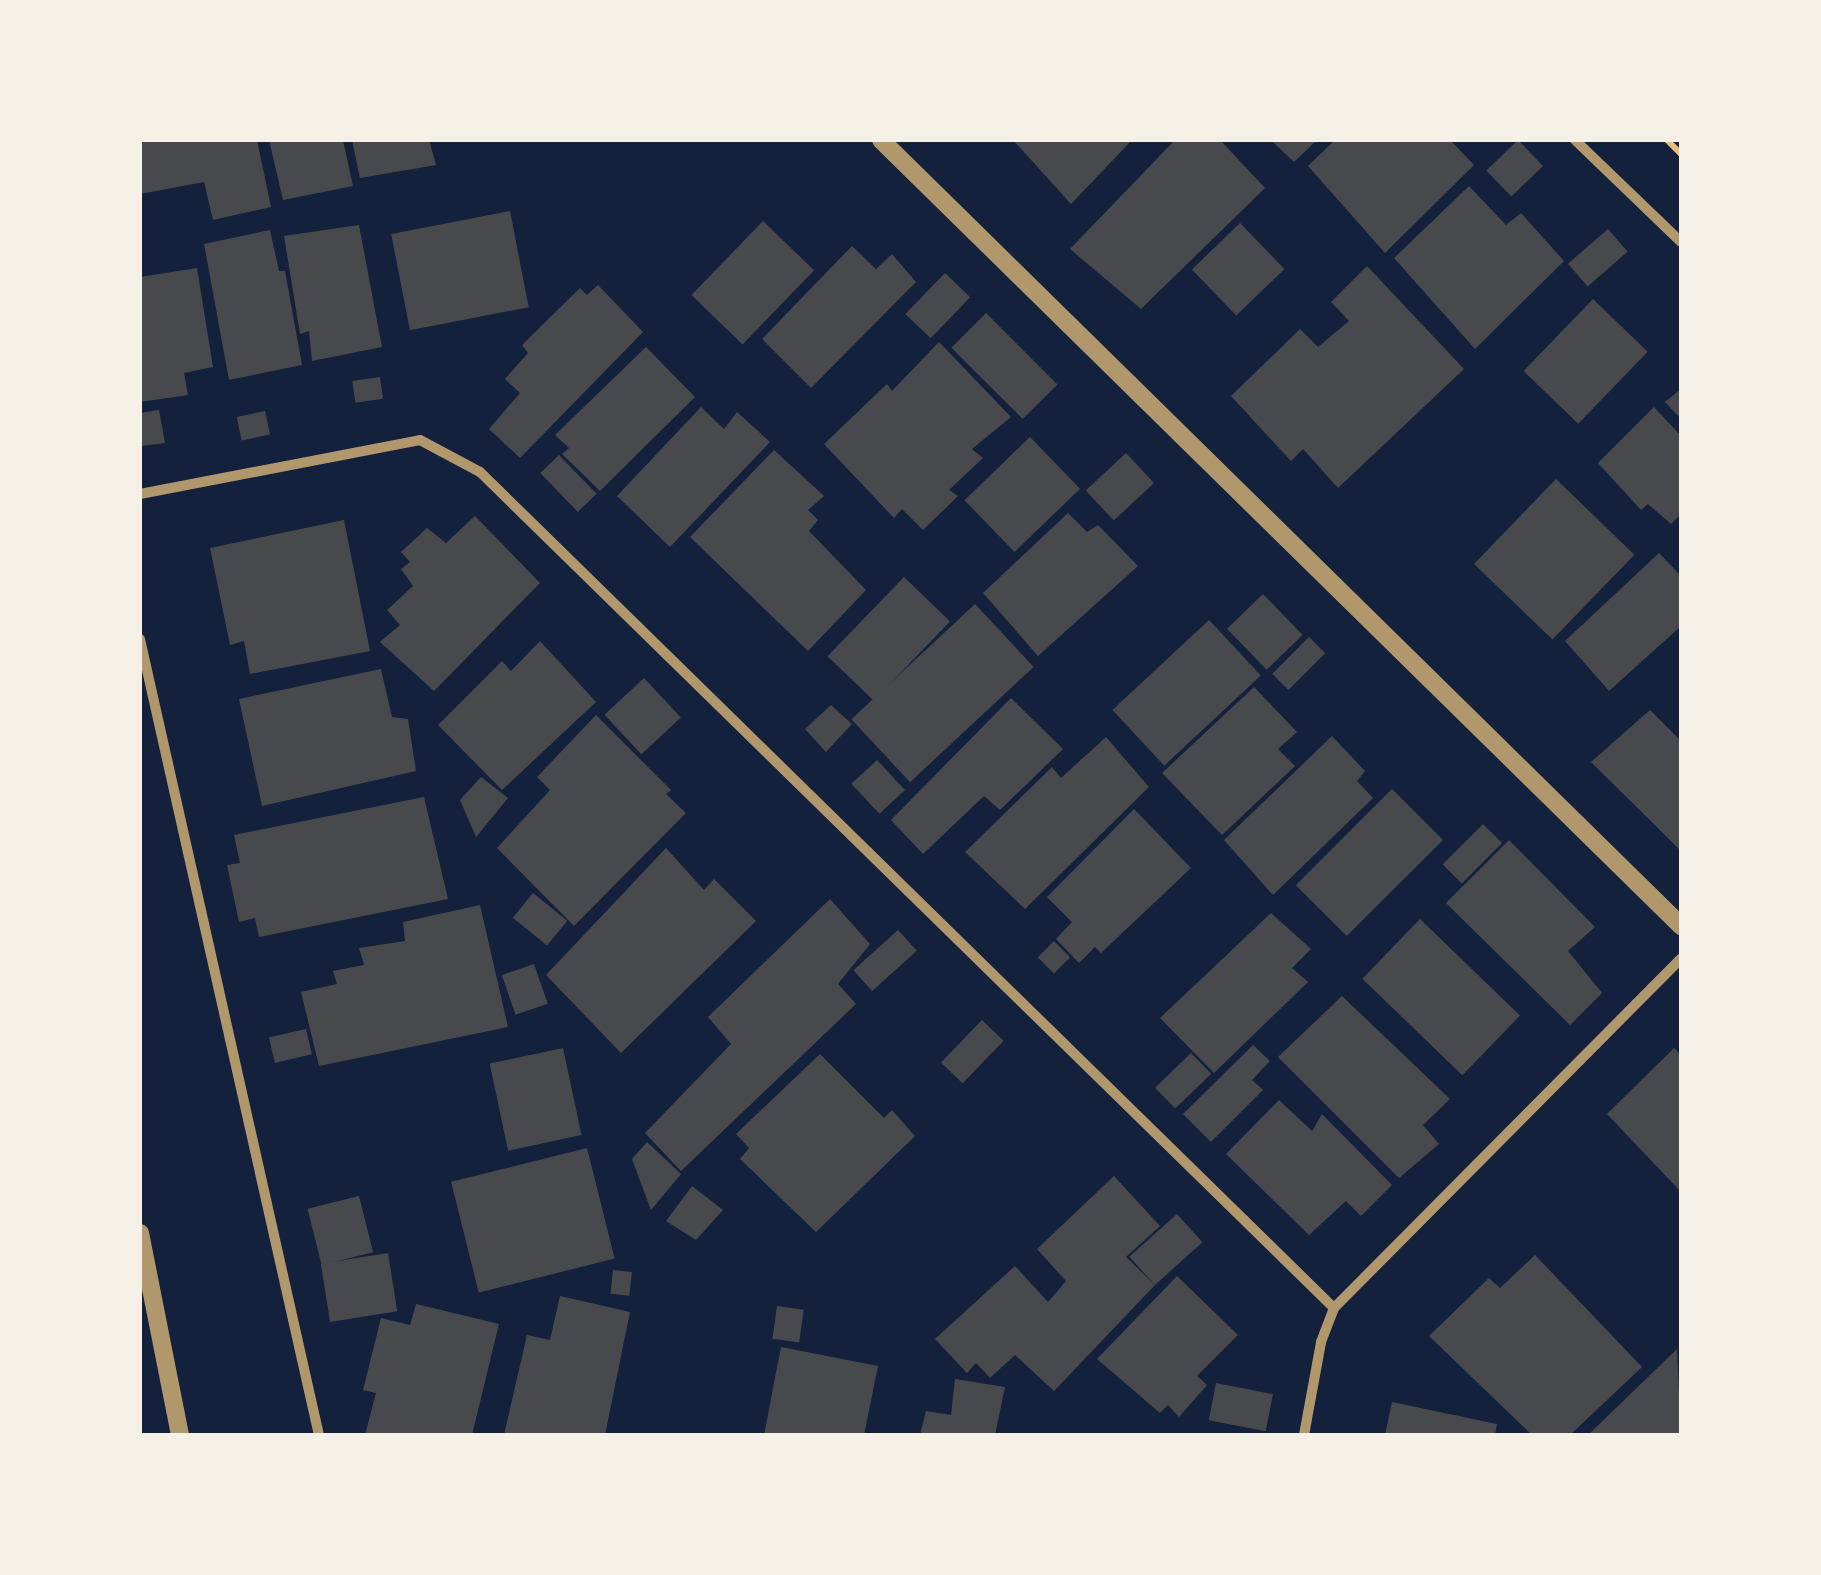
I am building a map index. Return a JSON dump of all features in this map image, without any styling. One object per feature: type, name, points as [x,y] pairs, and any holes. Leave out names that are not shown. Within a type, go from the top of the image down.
[{"type":"street","points":[[881,140],[1681,926]]},
{"type":"street","points":[[1575,140],[1681,242]]},
{"type":"street","points":[[140,494],[420,440],[480,472],[1334,1308]]},
{"type":"street","points":[[140,639],[320,1435]]},
{"type":"street","points":[[1304,1435],[1321,1342],[1334,1308],[1681,959]]},
{"type":"street","points":[[140,1233],[180,1435]]},
{"type":"path","points":[[1667,140],[1681,154]]},
{"type":"building","points":[[140,140],[257,140],[271,207],[213,220],[204,182],[140,194]]},
{"type":"building","points":[[269,140],[343,140],[353,186],[283,200]]},
{"type":"building","points":[[352,140],[429,140],[436,165],[360,178]]},
{"type":"building","points":[[1013,140],[1132,140],[1071,204]]},
{"type":"building","points":[[1175,140],[1220,140],[1265,188],[1141,309],[1070,249]]},
{"type":"building","points":[[1271,140],[1317,140],[1294,162]]},
{"type":"building","points":[[1335,140],[1450,140],[1474,165],[1385,253],[1308,166]]},
{"type":"building","points":[[1518,140],[1543,166],[1511,196],[1486,171]]},
{"type":"building","points":[[1469,186],[1506,225],[1521,213],[1564,261],[1475,349],[1394,258]]},
{"type":"building","points":[[510,211],[529,307],[410,330],[391,234]]},
{"type":"building","points":[[763,221],[814,270],[743,344],[691,295]]},
{"type":"building","points":[[1240,223],[1284,269],[1236,316],[1192,270]]},
{"type":"building","points":[[359,225],[382,347],[312,361],[309,331],[300,334],[284,236]]},
{"type":"building","points":[[1608,229],[1628,252],[1588,286],[1568,264]]},
{"type":"building","points":[[270,230],[279,271],[285,271],[302,365],[229,380],[204,244]]},
{"type":"building","points":[[852,246],[876,269],[892,254],[916,282],[811,388],[762,339]]},
{"type":"building","points":[[1367,266],[1464,369],[1338,488],[1303,449],[1291,461],[1231,396],[1300,329],[1318,347],[1349,321],[1331,302]]},
{"type":"building","points":[[197,268],[213,367],[184,373],[188,395],[140,402],[140,277]]},
{"type":"building","points":[[945,273],[970,297],[931,338],[905,314]]},
{"type":"building","points":[[598,285],[643,332],[520,458],[489,429],[520,393],[505,379],[528,353],[522,345],[580,288],[587,295]]},
{"type":"building","points":[[1593,299],[1648,352],[1578,424],[1524,371]]},
{"type":"building","points":[[986,313],[1057,384],[1023,419],[951,348]]},
{"type":"building","points":[[939,342],[1011,417],[972,449],[983,458],[949,490],[958,496],[923,530],[902,509],[894,518],[824,444],[887,384],[892,391]]},
{"type":"building","points":[[646,347],[695,397],[600,491],[562,454],[569,448],[555,435]]},
{"type":"building","points":[[380,377],[383,399],[355,403],[352,381]]},
{"type":"building","points":[[1681,389],[1681,419],[1665,402]]},
{"type":"building","points":[[701,407],[724,429],[737,412],[770,442],[670,547],[617,496]]},
{"type":"building","points":[[1654,407],[1681,436],[1681,514],[1671,524],[1648,504],[1641,510],[1598,463]]},
{"type":"building","points":[[159,410],[165,443],[141,446],[140,413]]},
{"type":"building","points":[[265,411],[270,434],[242,441],[237,417]]},
{"type":"building","points":[[1030,437],[1080,489],[1015,552],[965,500]]},
{"type":"building","points":[[774,450],[824,496],[808,510],[818,520],[809,531],[866,590],[808,651],[690,537]]},
{"type":"building","points":[[1126,453],[1154,483],[1114,520],[1086,491]]},
{"type":"building","points":[[559,455],[597,494],[578,512],[540,473]]},
{"type":"building","points":[[1556,479],[1634,555],[1552,640],[1474,564]]},
{"type":"building","points":[[1068,513],[1087,532],[1098,525],[1138,566],[1038,656],[983,593]]},
{"type":"building","points":[[475,516],[540,583],[434,691],[380,642],[400,625],[387,610],[413,586],[401,569],[410,562],[401,552],[427,528],[446,543]]},
{"type":"building","points":[[344,520],[370,651],[250,674],[244,641],[230,645],[210,548]]},
{"type":"building","points":[[1659,553],[1681,576],[1681,626],[1609,691],[1565,641]]},
{"type":"building","points":[[904,577],[950,621],[874,701],[828,656]]},
{"type":"building","points":[[1263,594],[1303,635],[1267,670],[1227,629]]},
{"type":"building","points":[[975,604],[1034,667],[910,782],[851,719]]},
{"type":"building","points":[[1209,620],[1261,676],[1164,766],[1112,710]]},
{"type":"building","points":[[1309,637],[1325,653],[1288,690],[1272,674]]},
{"type":"building","points":[[540,641],[596,702],[502,790],[438,725],[502,661],[511,671]]},
{"type":"building","points":[[381,669],[392,717],[408,719],[416,771],[262,806],[239,699]]},
{"type":"building","points":[[644,678],[681,717],[641,754],[605,715]]},
{"type":"building","points":[[1254,687],[1297,732],[1278,749],[1295,766],[1222,835],[1162,773]]},
{"type":"building","points":[[1011,698],[1063,749],[1000,810],[984,796],[923,854],[891,820]]},
{"type":"building","points":[[831,705],[852,724],[826,752],[805,729]]},
{"type":"building","points":[[1650,710],[1681,741],[1681,851],[1591,762]]},
{"type":"building","points":[[596,715],[671,790],[666,794],[686,813],[574,926],[497,848],[550,790],[537,777]]},
{"type":"building","points":[[1332,736],[1365,771],[1357,781],[1373,798],[1273,895],[1224,840]]},
{"type":"building","points":[[1106,737],[1149,787],[1025,909],[965,852],[1052,767],[1061,778]]},
{"type":"building","points":[[877,760],[905,790],[879,814],[851,784]]},
{"type":"building","points":[[481,777],[508,798],[476,837],[460,800]]},
{"type":"building","points":[[1392,789],[1443,840],[1347,936],[1296,885]]},
{"type":"building","points":[[424,797],[448,899],[259,937],[255,918],[239,922],[227,865],[240,863],[234,835]]},
{"type":"building","points":[[1134,809],[1191,868],[1101,953],[1095,947],[1079,963],[1056,939],[1072,922],[1047,897]]},
{"type":"building","points":[[1483,824],[1502,843],[1462,883],[1443,864]]},
{"type":"building","points":[[1509,840],[1595,927],[1568,951],[1602,993],[1570,1025],[1446,903]]},
{"type":"building","points":[[666,848],[704,890],[714,879],[756,921],[621,1053],[546,975]]},
{"type":"building","points":[[533,893],[567,921],[547,946],[513,918]]},
{"type":"building","points":[[830,899],[870,944],[838,984],[856,1004],[681,1171],[645,1133],[731,1044],[708,1017]]},
{"type":"building","points":[[480,905],[508,1027],[319,1066],[301,992],[337,984],[333,971],[364,965],[359,948],[405,941],[403,922]]},
{"type":"building","points":[[1271,913],[1311,949],[1292,968],[1308,982],[1214,1073],[1160,1018]]},
{"type":"building","points":[[1420,919],[1520,1016],[1462,1075],[1362,979]]},
{"type":"building","points":[[898,930],[917,951],[872,991],[853,970]]},
{"type":"building","points":[[1054,941],[1070,957],[1054,974],[1038,957]]},
{"type":"building","points":[[534,964],[548,1004],[516,1015],[502,975]]},
{"type":"building","points":[[1342,996],[1450,1099],[1423,1125],[1439,1144],[1399,1178],[1278,1057]]},
{"type":"building","points":[[982,1020],[1004,1041],[963,1083],[941,1062]]},
{"type":"building","points":[[306,1029],[312,1054],[275,1063],[269,1038]]},
{"type":"building","points":[[1253,1045],[1270,1061],[1252,1080],[1263,1090],[1211,1142],[1183,1114]]},
{"type":"building","points":[[563,1048],[582,1135],[508,1151],[490,1064]]},
{"type":"building","points":[[1674,1048],[1681,1055],[1681,1192],[1607,1114]]},
{"type":"building","points":[[1191,1053],[1211,1074],[1175,1109],[1155,1088]]},
{"type":"building","points":[[820,1054],[884,1118],[892,1110],[915,1136],[816,1232],[740,1159],[749,1148],[736,1134]]},
{"type":"building","points":[[1279,1100],[1312,1131],[1322,1114],[1392,1185],[1361,1216],[1346,1201],[1309,1235],[1226,1154]]},
{"type":"building","points":[[647,1142],[681,1174],[651,1210],[632,1159]]},
{"type":"building","points":[[587,1148],[615,1259],[479,1292],[451,1182]]},
{"type":"building","points":[[1114,1176],[1160,1226],[1126,1257],[1155,1285],[1054,1391],[1015,1355],[990,1378],[976,1363],[967,1373],[935,1339],[1015,1266],[1048,1302],[1066,1281],[1037,1249]]},
{"type":"building","points":[[692,1186],[723,1210],[696,1240],[666,1221]]},
{"type":"building","points":[[359,1196],[373,1252],[322,1265],[308,1209]]},
{"type":"building","points":[[1177,1214],[1202,1242],[1155,1285],[1129,1257]]},
{"type":"building","points":[[388,1253],[397,1311],[330,1322],[321,1264]]},
{"type":"building","points":[[1535,1255],[1642,1367],[1570,1435],[1532,1435],[1429,1336],[1489,1278],[1500,1288]]},
{"type":"building","points":[[613,1270],[632,1272],[629,1296],[610,1294]]},
{"type":"building","points":[[1177,1276],[1238,1335],[1197,1376],[1207,1385],[1179,1417],[1168,1405],[1160,1413],[1097,1359]]},
{"type":"building","points":[[560,1296],[630,1312],[605,1435],[504,1435],[527,1335],[550,1340]]},
{"type":"building","points":[[416,1304],[499,1324],[472,1435],[365,1435],[376,1393],[363,1390],[381,1318],[410,1325]]},
{"type":"building","points":[[777,1306],[804,1310],[799,1342],[772,1339]]},
{"type":"building","points":[[781,1347],[878,1366],[864,1435],[764,1435]]},
{"type":"building","points":[[1677,1349],[1681,1435],[1588,1435]]},
{"type":"building","points":[[955,1379],[1005,1387],[995,1435],[920,1435],[926,1411],[951,1415]]},
{"type":"building","points":[[1216,1383],[1273,1394],[1266,1431],[1209,1420]]},
{"type":"building","points":[[1392,1402],[1497,1424],[1495,1435],[1385,1435]]}]
